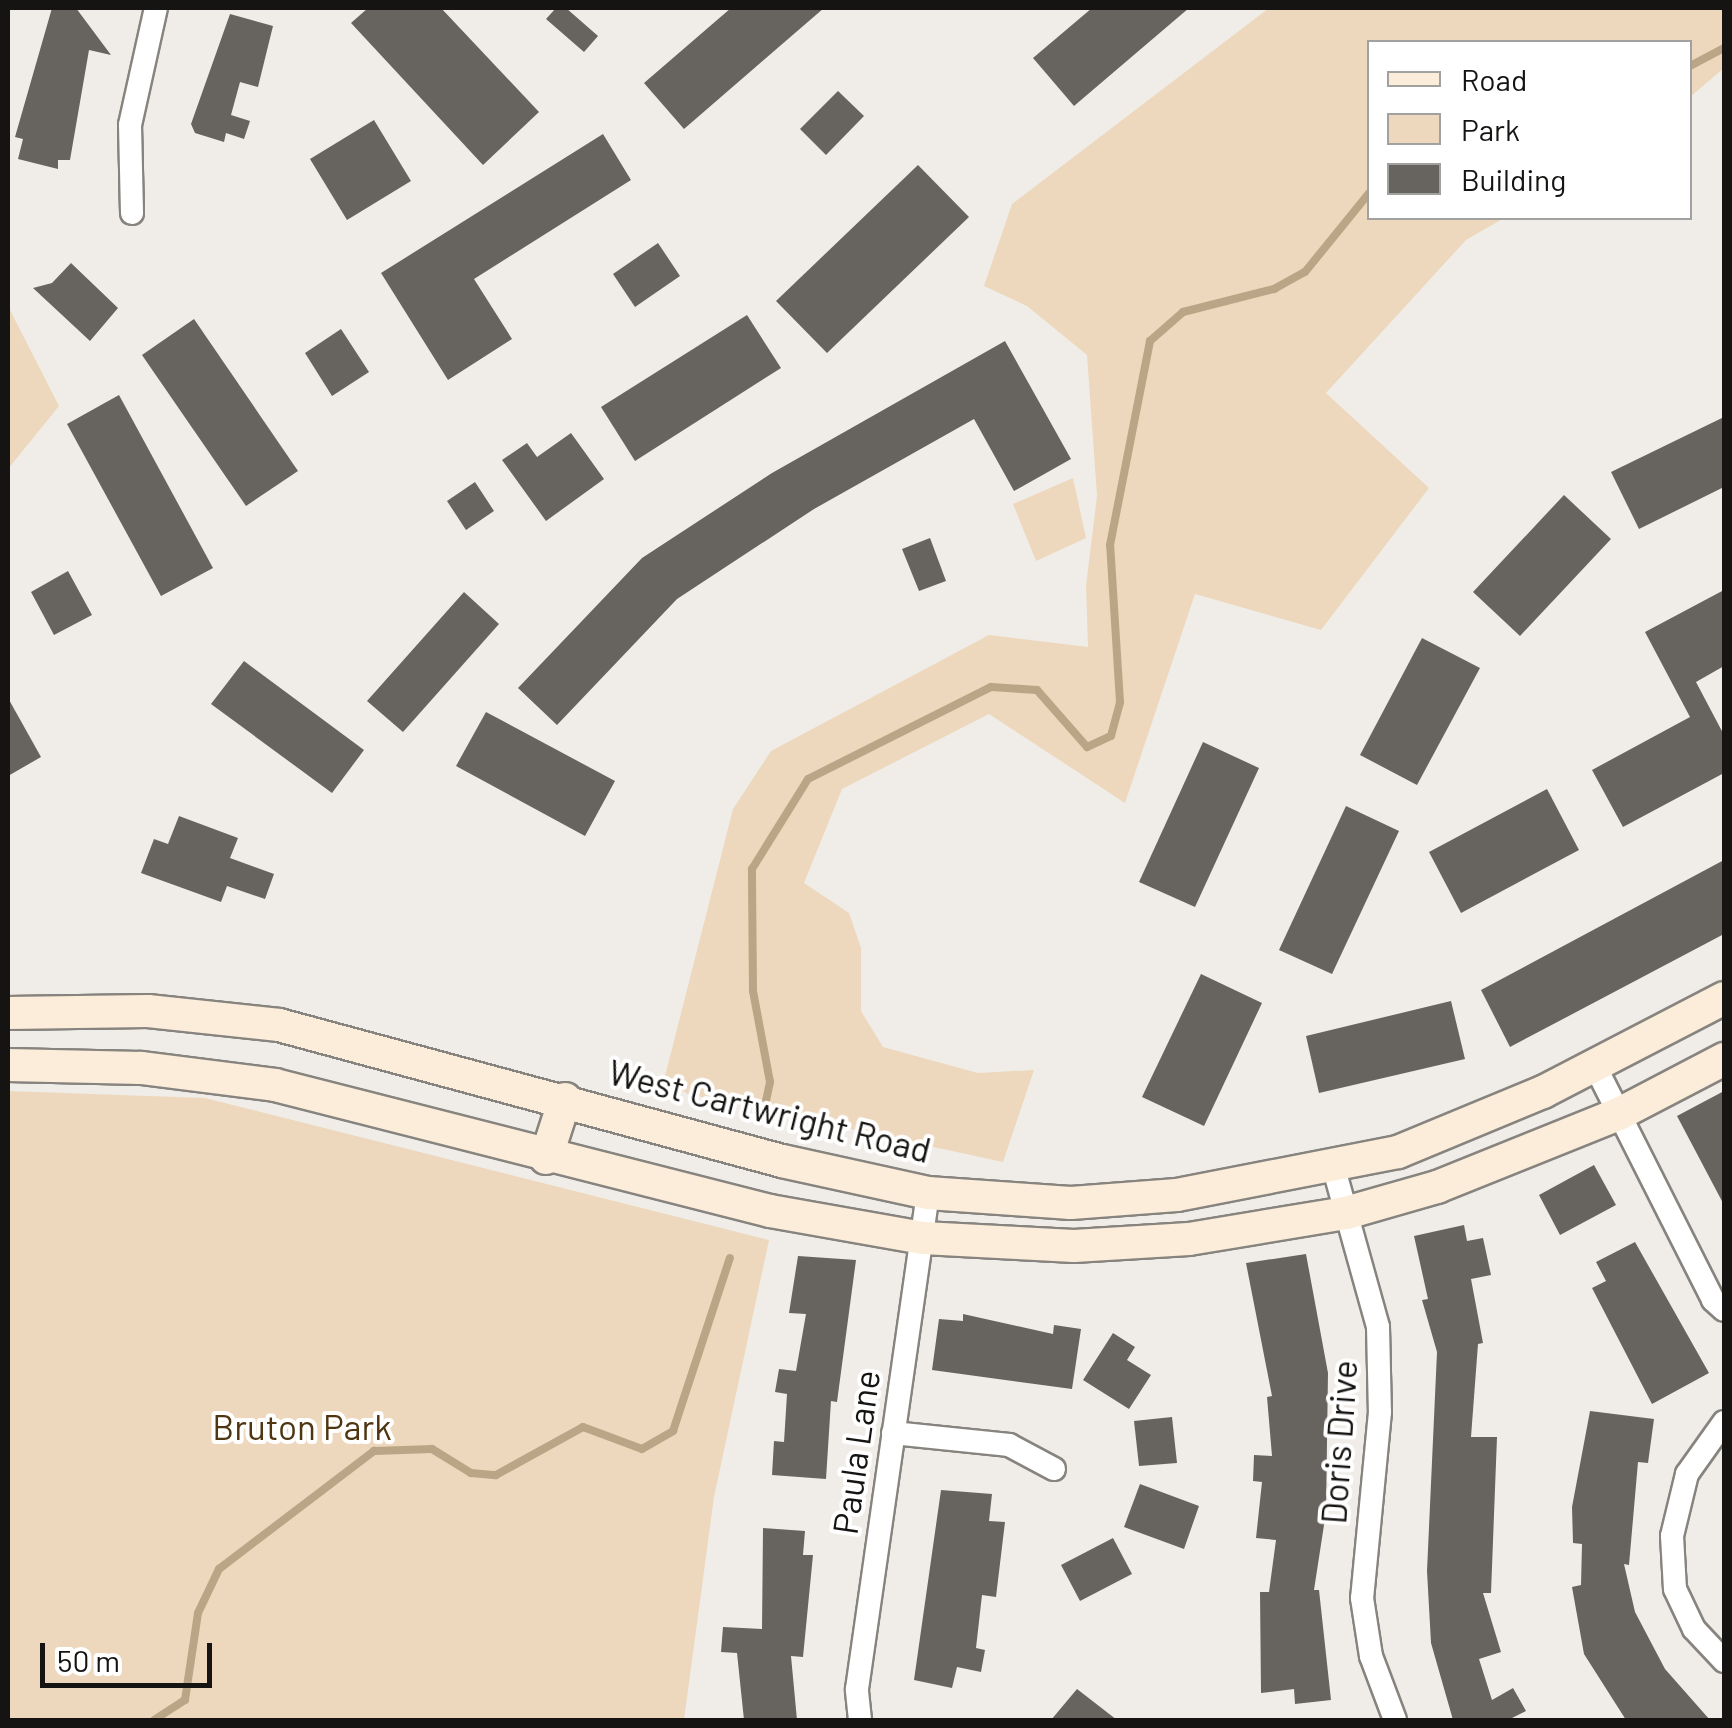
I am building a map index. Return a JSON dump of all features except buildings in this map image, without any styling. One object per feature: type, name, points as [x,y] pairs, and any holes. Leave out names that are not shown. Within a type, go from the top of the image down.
[{"type":"main road","name":"West Cartwright Road","points":[[8,1012],[72,1010],[279,1025],[565,1099],[782,1161],[928,1193],[1071,1203],[1177,1196],[1334,1170],[1398,1152],[1595,1066],[1724,998]]},
{"type":"main road","points":[[68,1064],[72,1010]]},
{"type":"main road","points":[[8,1065],[68,1064],[275,1085],[546,1158],[770,1211],[923,1238],[1093,1245],[1189,1239],[1346,1212],[1520,1159],[1619,1114],[1724,1059]]},
{"type":"main road","points":[[546,1158],[565,1099]]},
{"type":"street","points":[[132,213],[130,125],[156,8]]},
{"type":"street","points":[[1595,1066],[1713,1300],[1724,1310]]},
{"type":"street","name":"Doris Drive","points":[[1334,1170],[1381,1362],[1362,1598],[1371,1656],[1395,1720]]},
{"type":"street","name":"Paula Lane","points":[[860,1720],[857,1689],[928,1193]]},
{"type":"street","points":[[1724,1422],[1687,1474],[1672,1536],[1676,1589],[1694,1629],[1724,1661]]},
{"type":"street","points":[[893,1432],[1010,1445],[1054,1469]]},
{"type":"green space","points":[[1269,8],[1724,8],[1724,68],[1692,95],[1692,40],[1367,40],[1367,220],[1501,220],[1466,240],[1326,393],[1429,488],[1321,630],[1195,594],[1125,803],[989,714],[842,789],[804,883],[849,913],[861,948],[861,1011],[883,1047],[978,1073],[1034,1070],[1003,1162],[688,1094],[664,1080],[733,809],[771,751],[989,635],[1088,647],[1086,586],[1097,496],[1087,355],[1027,306],[984,286],[1012,204]]},
{"type":"green space","points":[[8,306],[59,406],[8,469]]},
{"type":"green space","points":[[1073,478],[1086,538],[1036,561],[1013,504]]},
{"type":"green space","name":"Bruton Park","points":[[8,1091],[205,1098],[769,1240],[714,1497],[684,1720],[8,1720]]},
{"type":"waterway","points":[[1692,65],[1724,48]]},
{"type":"waterway","points":[[763,1115],[770,1082],[753,991],[752,869],[808,779],[991,687],[1037,690],[1087,747],[1111,736],[1120,702],[1110,545],[1150,341],[1183,312],[1274,289],[1305,272],[1367,196]]},
{"type":"waterway","points":[[154,1720],[185,1700],[198,1613],[219,1569],[374,1451],[432,1449],[471,1473],[496,1475],[583,1427],[642,1449],[673,1431],[730,1258]]}]
